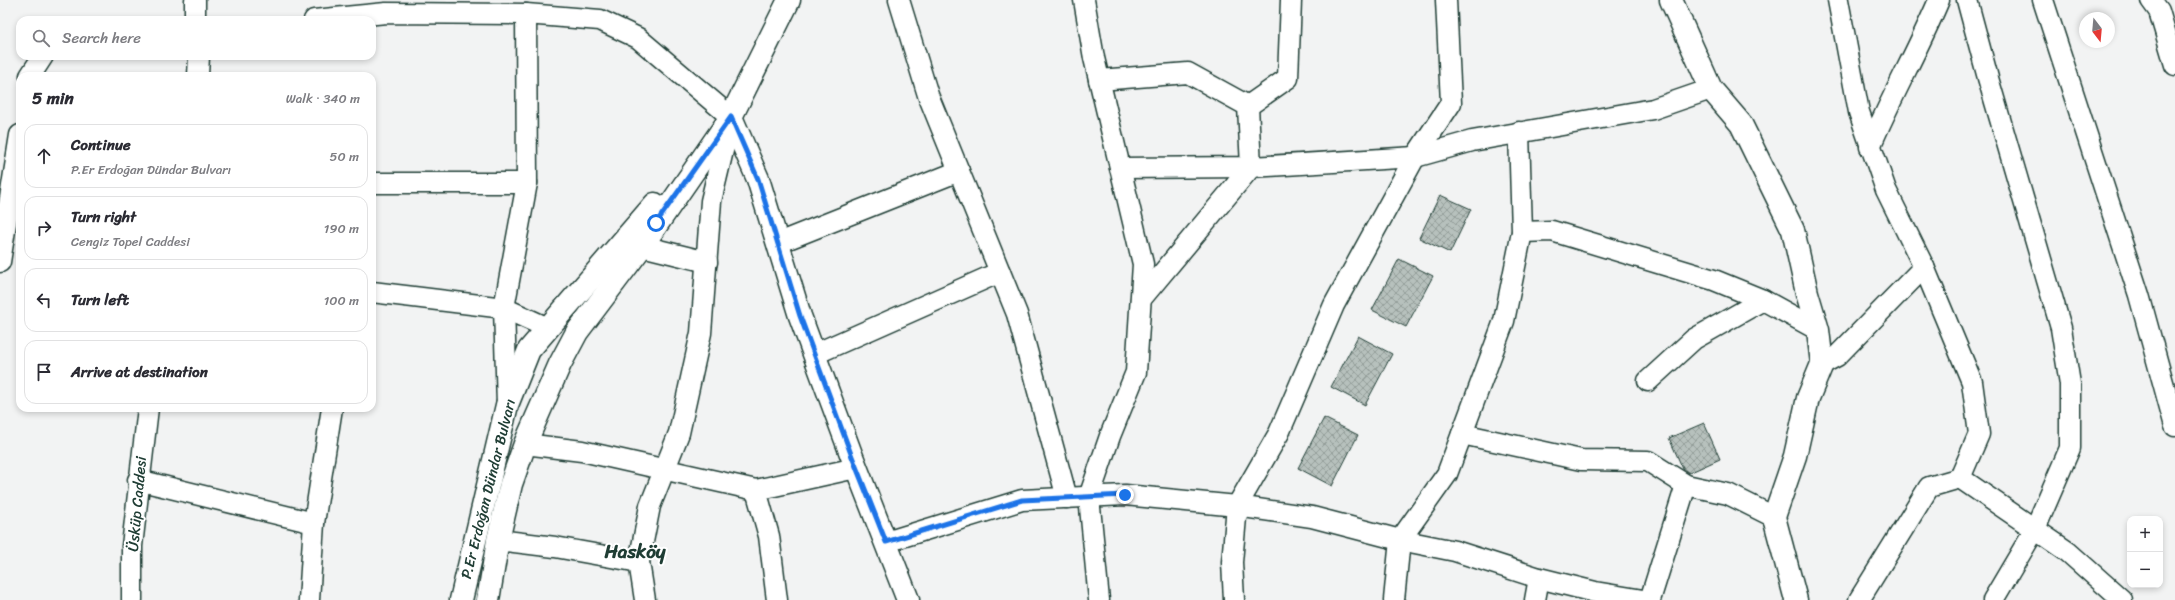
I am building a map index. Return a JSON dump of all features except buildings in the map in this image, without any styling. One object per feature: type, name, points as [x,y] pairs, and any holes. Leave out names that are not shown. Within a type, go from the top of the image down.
[{"type":"main road","points":[[789,0],[731,117],[758,179],[814,354],[856,468],[908,600]]},
{"type":"main road","points":[[1671,0],[1680,11],[1711,89],[1742,124],[1793,230],[1807,293],[1818,330],[1822,364],[1808,398],[1795,456],[1774,517],[1796,600]]},
{"type":"main road","name":"P.Er Erdoğan Dündar Bulvarı","points":[[488,600],[498,540],[511,484],[525,444],[560,364],[577,332],[642,246],[731,117]]},
{"type":"main road","name":"P.Er Erdoğan Dündar Bulvarı","points":[[461,600],[507,405],[529,350],[731,117]]},
{"type":"street","points":[[195,0],[195,16]]},
{"type":"street","points":[[898,0],[928,95],[1016,314],[1067,498]]},
{"type":"street","points":[[1084,0],[1099,80],[1143,264],[1136,372],[1110,436],[1089,497],[1099,600]]},
{"type":"street","points":[[1248,106],[1288,78],[1291,0]]},
{"type":"street","points":[[1234,600],[1232,562],[1237,506],[1279,433],[1334,305],[1415,157],[1451,102],[1446,0]]},
{"type":"street","points":[[1838,0],[1859,112],[1870,147],[1886,190],[1924,267],[1972,382],[1978,434],[1960,478],[1929,488],[1859,600]]},
{"type":"street","points":[[1870,147],[1884,114],[1939,0]]},
{"type":"street","points":[[1967,0],[1988,78],[2061,328],[2070,384],[2070,448],[2035,529],[1993,600]]},
{"type":"street","points":[[2043,0],[2139,295],[2175,426]]},
{"type":"street","points":[[2151,0],[2159,11],[2175,65]]},
{"type":"street","points":[[507,405],[504,308],[527,183],[531,7]]},
{"type":"street","points":[[355,16],[386,13],[531,7],[567,18],[600,20],[638,38],[731,117],[711,201],[701,333],[680,433],[650,506],[639,562],[645,600]]},
{"type":"street","points":[[33,72],[40,60]]},
{"type":"street","points":[[198,60],[198,72]]},
{"type":"street","points":[[1099,80],[1188,73],[1248,106]]},
{"type":"street","points":[[1120,168],[1251,167],[1415,157],[1472,141],[1653,109],[1711,89]]},
{"type":"street","points":[[1141,299],[1251,167],[1248,106]]},
{"type":"street","points":[[1394,600],[1400,540],[1447,474],[1504,321],[1522,232],[1519,132]]},
{"type":"street","points":[[778,243],[959,171]]},
{"type":"street","points":[[376,183],[527,183]]},
{"type":"street","points":[[0,262],[14,210],[16,185]]},
{"type":"street","points":[[1522,232],[1552,231],[1714,280],[1762,300],[1818,330]]},
{"type":"street","points":[[642,246],[707,262]]},
{"type":"street","points":[[1822,364],[1837,356],[1924,267]]},
{"type":"street","points":[[814,354],[1000,272]]},
{"type":"street","points":[[376,292],[504,308],[548,328]]},
{"type":"street","points":[[1648,382],[1694,339],[1762,300]]},
{"type":"street","name":"Üsküp Caddesi","points":[[132,600],[132,546],[138,480],[147,412]]},
{"type":"street","points":[[309,600],[314,523],[331,412]]},
{"type":"street","points":[[1462,434],[1581,460],[1648,461],[1686,484],[1728,494],[1774,517]]},
{"type":"street","points":[[525,444],[582,451],[756,490],[856,468]]},
{"type":"street","points":[[1960,478],[2068,552],[2122,600]]},
{"type":"street","points":[[138,480],[314,523]]},
{"type":"street","points":[[1650,600],[1686,484]]},
{"type":"street","points":[[756,490],[769,536],[777,600]]},
{"type":"street","points":[[886,542],[1022,500],[1125,495],[1237,506],[1312,517],[1400,540],[1455,551],[1538,578],[1595,592],[1643,600]]},
{"type":"street","points":[[498,540],[555,546],[639,562]]},
{"type":"street","points":[[1535,600],[1538,578]]},
{"type":"district","name":"Hasköy","points":[[635,551]]},
{"type":"route","points":[[656,223],[731,117],[758,179],[800,316],[851,454],[886,542],[1022,500],[1125,495]]}]
